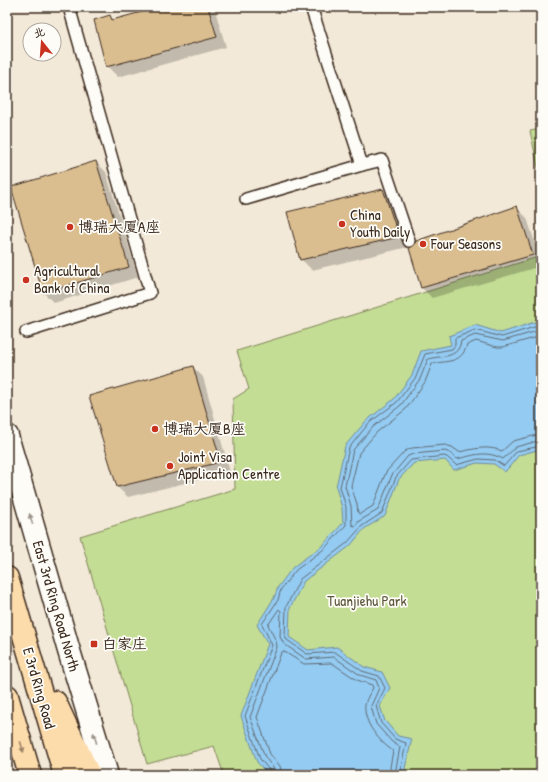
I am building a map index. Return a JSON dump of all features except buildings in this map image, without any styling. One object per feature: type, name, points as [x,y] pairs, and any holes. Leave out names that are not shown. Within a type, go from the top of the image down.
[{"type":"highway","name":"E 3rd Ring Road","points":[[7,578],[65,775]]},
{"type":"highway","points":[[24,635],[88,775]]},
{"type":"highway","points":[[7,696],[30,775]]},
{"type":"street","name":"East 3rd Ring Road North","points":[[7,436],[69,651],[107,775]]},
{"type":"lane","points":[[26,332],[150,293],[69,7]]},
{"type":"lane","points":[[310,7],[362,164]]},
{"type":"lane","points":[[246,199],[362,164],[382,160],[409,241]]},
{"type":"green space","points":[[541,129],[541,181],[530,131]]},
{"type":"green space","name":"Tuanjiehu Park","points":[[541,256],[541,775],[224,775],[214,746],[147,764],[80,536],[235,489],[233,399],[249,389],[237,351]]},
{"type":"water","points":[[541,320],[541,449],[519,455],[505,472],[494,464],[477,463],[454,470],[445,460],[414,463],[399,479],[385,516],[364,529],[350,546],[304,581],[290,608],[289,637],[308,650],[337,647],[364,667],[382,672],[390,688],[380,706],[385,721],[398,736],[412,739],[405,768],[407,775],[268,775],[257,762],[241,716],[268,644],[257,625],[274,598],[278,587],[293,567],[322,546],[343,523],[342,508],[336,487],[345,446],[366,421],[394,399],[412,375],[421,351],[451,345],[449,336],[475,325],[501,333]]},
{"type":"place","name":"China Youth Daily","points":[[342,224]]},
{"type":"place","name":"博瑞大厦A座","points":[[70,227]]},
{"type":"place","name":"Four Seasons","points":[[423,244]]},
{"type":"place","name":"Agricultural Bank of China","points":[[26,280]]},
{"type":"place","name":"博瑞大厦B座","points":[[155,429]]},
{"type":"place","name":"Joint Visa Application Centre","points":[[170,466]]},
{"type":"place","name":"白家庄","points":[[94,644]]}]
